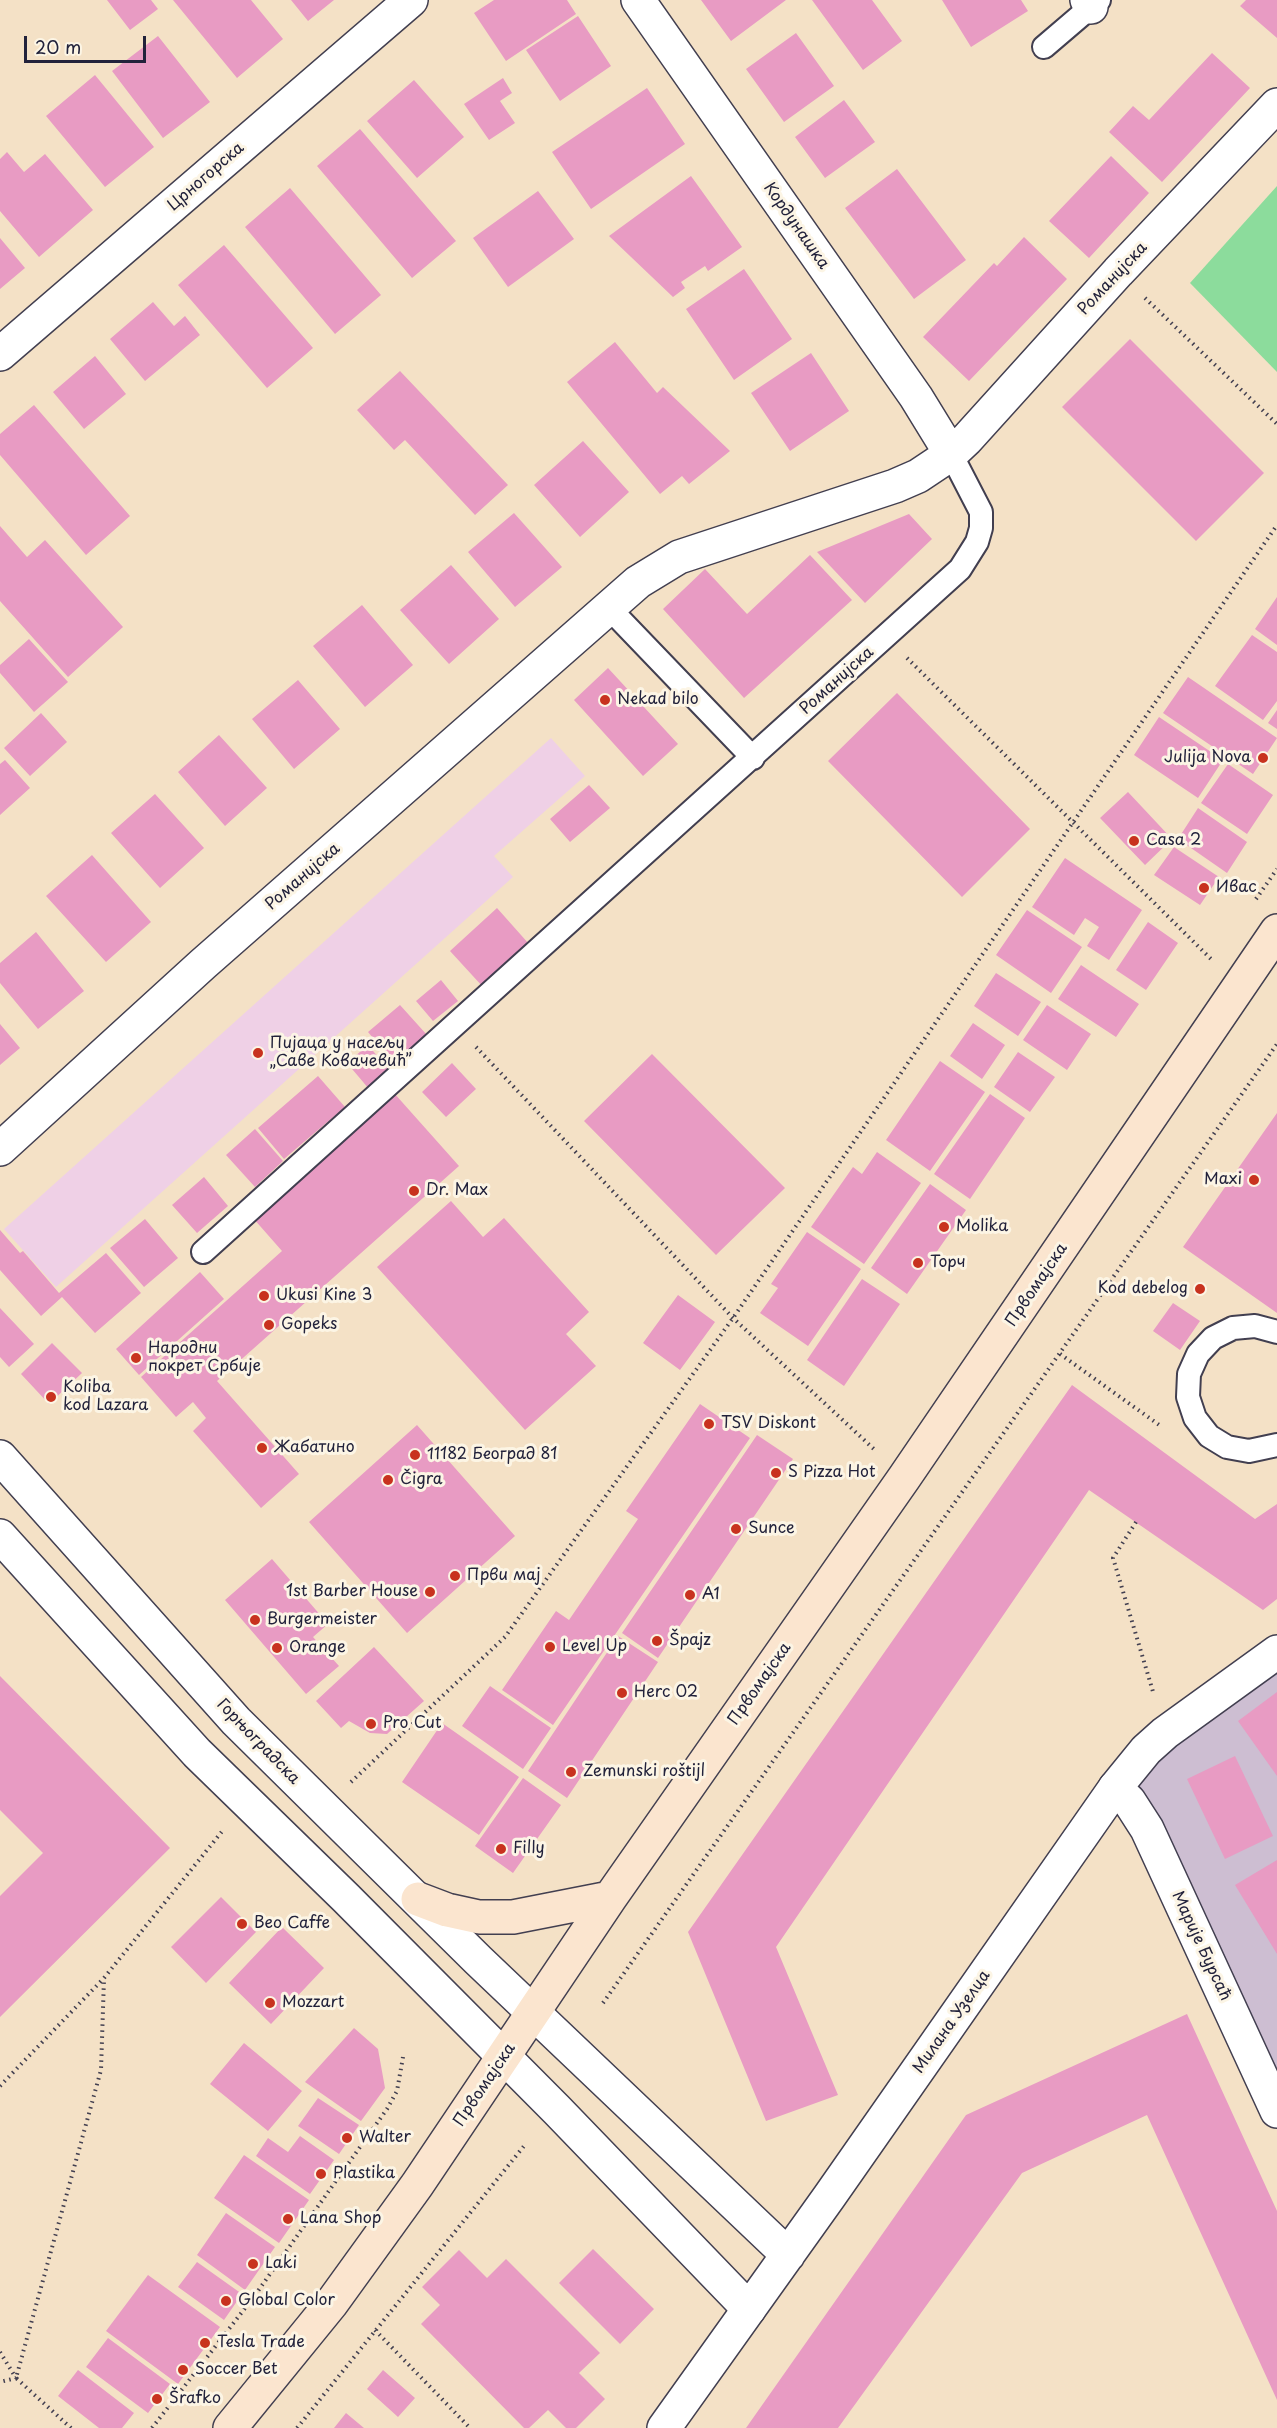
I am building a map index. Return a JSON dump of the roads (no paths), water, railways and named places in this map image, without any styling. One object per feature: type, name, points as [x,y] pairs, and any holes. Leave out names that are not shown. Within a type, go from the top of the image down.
[{"type":"main road","name":"Првомајска","points":[[230,2428],[331,2304],[417,2185],[610,1898],[904,1478],[1277,931]]},
{"type":"main road","points":[[418,1899],[447,1910],[479,1917],[513,1917],[610,1898]]},
{"type":"street","name":"Црногорска","points":[[0,354],[411,0]]},
{"type":"street","name":"Кордунашка","points":[[638,0],[916,397],[951,454]]},
{"type":"street","name":"Романијска","points":[[0,1149],[195,971],[638,582],[679,557],[896,486],[918,476],[951,454],[1118,272],[1277,105]]},
{"type":"street","name":"Горњоградска","points":[[0,1457],[236,1721],[322,1808],[788,2254]]},
{"type":"street","points":[[0,1536],[197,1753],[346,1898],[557,2110],[749,2309]]},
{"type":"street","name":"Милана Узелца","points":[[664,2428],[1115,1788],[1146,1750],[1165,1733],[1277,1652]]},
{"type":"street","name":"Марије Бурсаћ","points":[[1115,1788],[1129,1801],[1147,1830],[1277,2111]]},
{"type":"lane","points":[[1044,47],[1092,2]]},
{"type":"lane","name":"Романијска","points":[[203,1252],[960,569],[977,542],[981,528],[981,512],[951,454]]},
{"type":"lane","points":[[609,608],[753,758]]},
{"type":"lane","points":[[1277,1332],[1255,1326],[1233,1328],[1213,1338],[1198,1354],[1189,1374],[1188,1397],[1195,1418],[1209,1436],[1227,1447],[1249,1451],[1277,1445]]},
{"type":"place","name":"Nekad bilo","points":[[605,700]]},
{"type":"place","name":"Julija Nova","points":[[1263,758]]},
{"type":"place","name":"Casa 2","points":[[1134,841]]},
{"type":"place","name":"Ивас","points":[[1204,888]]},
{"type":"place","name":"Пијаца у насељу „Саве Ковачевић”","points":[[258,1053]]},
{"type":"place","name":"Maxi","points":[[1254,1180]]},
{"type":"place","name":"Dr. Max","points":[[414,1191]]},
{"type":"place","name":"Molika","points":[[944,1227]]},
{"type":"place","name":"Торч","points":[[918,1263]]},
{"type":"place","name":"Kod debelog","points":[[1200,1289]]},
{"type":"place","name":"Ukusi Kine 3","points":[[264,1296]]},
{"type":"place","name":"Gopeks","points":[[269,1325]]},
{"type":"place","name":"Народни покрет Србије","points":[[136,1358]]},
{"type":"place","name":"Koliba kod Lazara","points":[[51,1397]]},
{"type":"place","name":"TSV Diskont","points":[[709,1424]]},
{"type":"place","name":"Жабатино","points":[[262,1448]]},
{"type":"place","name":"11182 Београд 81","points":[[415,1455]]},
{"type":"place","name":"S Pizza Hot","points":[[776,1473]]},
{"type":"place","name":"Čigra","points":[[388,1480]]},
{"type":"place","name":"Sunce","points":[[736,1529]]},
{"type":"place","name":"Први мај","points":[[455,1576]]},
{"type":"place","name":"1st Barber House","points":[[430,1592]]},
{"type":"place","name":"A1","points":[[690,1595]]},
{"type":"place","name":"Burgermeister","points":[[255,1620]]},
{"type":"place","name":"Špajz","points":[[657,1641]]},
{"type":"place","name":"Level Up","points":[[550,1647]]},
{"type":"place","name":"Orange","points":[[277,1648]]},
{"type":"place","name":"Herc 02","points":[[622,1693]]},
{"type":"place","name":"Pro Cut","points":[[371,1724]]},
{"type":"place","name":"Zemunski roštijl","points":[[571,1772]]},
{"type":"place","name":"Filly","points":[[501,1849]]},
{"type":"place","name":"Beo Caffe","points":[[242,1924]]},
{"type":"place","name":"Mozzart","points":[[270,2003]]},
{"type":"place","name":"Walter","points":[[347,2138]]},
{"type":"place","name":"Plastika","points":[[321,2174]]},
{"type":"place","name":"Lana Shop","points":[[288,2219]]},
{"type":"place","name":"Laki","points":[[253,2264]]},
{"type":"place","name":"Global Color","points":[[226,2301]]},
{"type":"place","name":"Tesla Trade","points":[[205,2343]]},
{"type":"place","name":"Soccer Bet","points":[[183,2370]]},
{"type":"place","name":"Šrafko","points":[[157,2399]]}]
